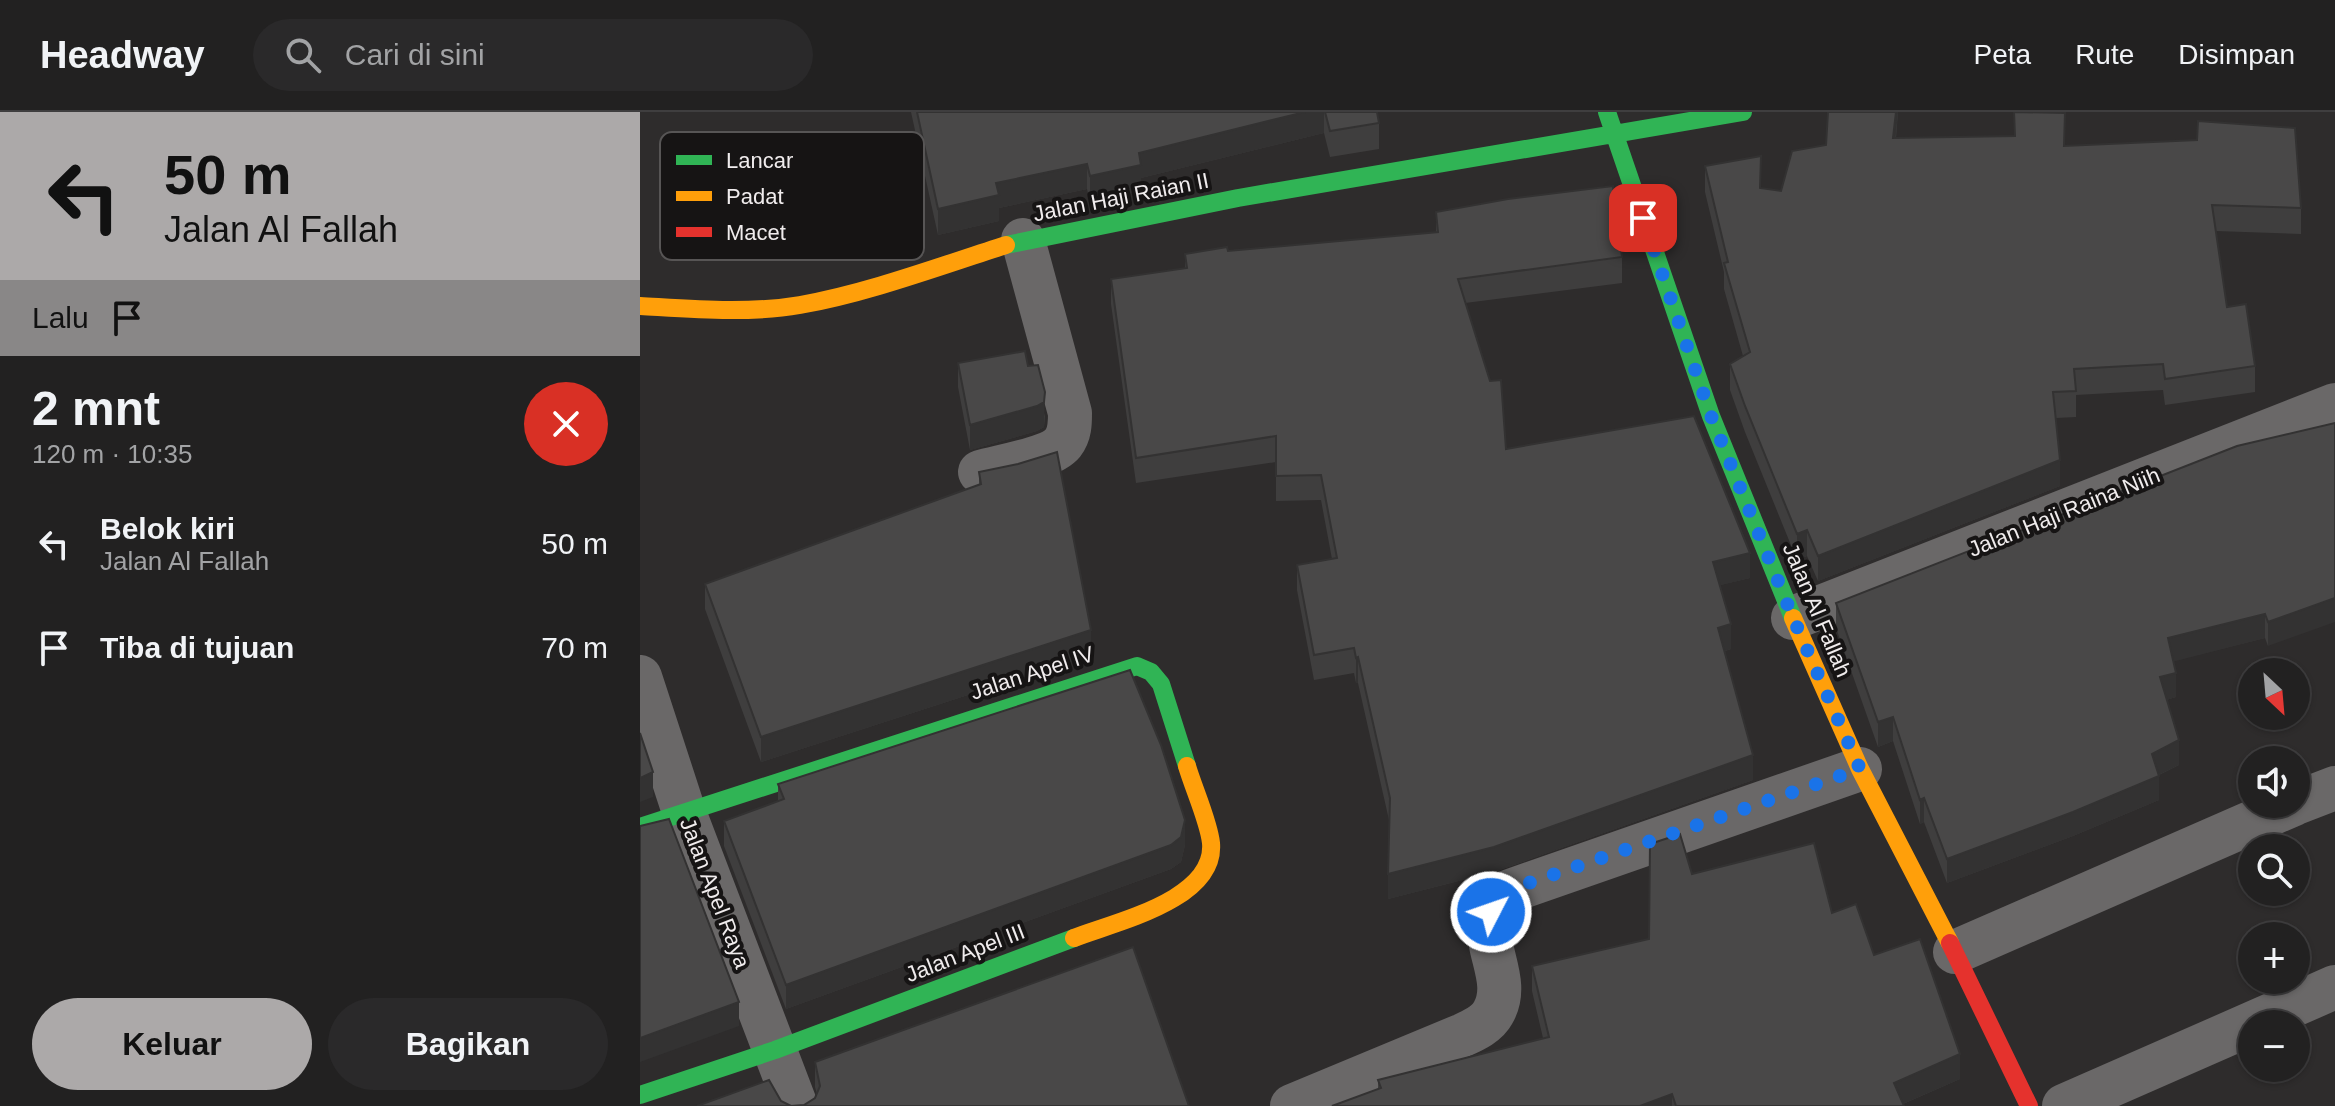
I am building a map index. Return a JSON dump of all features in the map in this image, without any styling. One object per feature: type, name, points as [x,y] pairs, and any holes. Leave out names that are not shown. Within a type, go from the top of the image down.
[{"type":"street","name":"Jalan Al Fallah","points":[[1607,112],[1711,416],[1793,618],[1860,769],[1955,952],[2029,1106]]},
{"type":"street","name":"Jalan Haji Raian II","points":[[640,306],[722,310],[799,305],[884,283],[1023,240],[1238,198],[1743,112]]},
{"type":"street","points":[[980,472],[1047,454],[1062,444],[1070,429],[1070,413],[1023,240]]},
{"type":"street","name":"Jalan Haji Raina Niih","points":[[1793,618],[2335,405]]},
{"type":"street","name":"Jalan Apel IV","points":[[684,812],[1137,666],[1151,672],[1161,684],[1211,844],[1203,876],[1172,901]]},
{"type":"street","name":"Jalan Apel Raya","points":[[640,677],[684,812],[796,1106]]},
{"type":"street","points":[[1292,1106],[1353,1095],[1480,1026],[1493,1014],[1498,999],[1498,981],[1488,926],[1498,900],[1510,891],[1860,769]]},
{"type":"street","points":[[2310,798],[2335,788]]},
{"type":"street","points":[[640,827],[684,812]]},
{"type":"street","points":[[1955,952],[2263,818]]},
{"type":"street","name":"Jalan Apel III","points":[[640,1095],[775,1050],[1172,901]]},
{"type":"street","points":[[2064,1106],[2335,987]]},
{"type":"building","points":[[917,112],[1305,112],[1139,153],[1141,165],[1090,176],[1087,164],[996,183],[999,195],[938,209],[924,132],[921,132]]},
{"type":"building","points":[[1325,112],[1377,112],[1379,123],[1330,131]]},
{"type":"building","points":[[1828,112],[1896,112],[1893,138],[2015,136],[2014,112],[2065,113],[2064,146],[2197,140],[2198,121],[2295,128],[2301,208],[2212,205],[2227,307],[2246,304],[2255,366],[2165,379],[2163,364],[2074,369],[2076,391],[2053,392],[2060,460],[1818,556],[1807,530],[1797,534],[1730,364],[1750,352],[1724,263],[1728,262],[1705,166],[1761,156],[1760,188],[1781,191],[1792,151],[1826,145]]},
{"type":"building","points":[[1613,186],[1622,257],[1458,279],[1490,381],[1501,380],[1506,449],[1694,416],[1750,553],[1713,562],[1731,624],[1718,628],[1753,755],[1494,847],[1388,874],[1390,798],[1358,657],[1354,648],[1314,655],[1297,565],[1337,558],[1321,475],[1276,476],[1276,436],[1136,458],[1111,279],[1187,268],[1185,254],[1227,247],[1228,251],[1438,232],[1436,212]]},
{"type":"building","points":[[1025,351],[1028,366],[1038,365],[1045,392],[1044,402],[970,425],[958,363]]},
{"type":"building","points":[[2335,423],[2335,598],[2268,622],[2265,614],[2168,638],[2176,673],[2160,677],[2179,740],[2152,754],[2159,776],[1947,859],[1924,798],[1920,800],[1893,717],[1878,722],[1836,603],[2237,446]]},
{"type":"building","points":[[1057,452],[1091,630],[761,737],[705,584],[981,484],[979,472]]},
{"type":"building","points":[[1130,670],[1161,745],[1185,820],[1181,837],[1171,845],[786,985],[724,821],[784,799],[778,784]]},
{"type":"building","points":[[640,733],[653,772],[640,778]]},
{"type":"building","points":[[669,819],[739,1002],[640,1038],[640,826]]},
{"type":"building","points":[[1680,834],[1692,874],[1814,843],[1832,913],[1856,904],[1874,955],[1920,939],[1960,1054],[1894,1083],[1904,1106],[1676,1106],[1672,1094],[1640,1106],[1332,1106],[1381,1088],[1378,1080],[1549,1037],[1532,966],[1649,939],[1650,844]]},
{"type":"building","points":[[1133,947],[1189,1106],[791,1106],[804,1105],[815,1098],[820,1086],[815,1062]]},
{"type":"building","points":[[769,1080],[781,1101],[791,1106],[697,1106]]},
{"type":"traffic: fast","points":[[1607,112],[1711,416],[1793,618]]},
{"type":"traffic: fast","points":[[1006,245],[1238,198],[1743,112]]},
{"type":"traffic: fast","points":[[640,827],[1137,666],[1151,672],[1161,684],[1187,766]]},
{"type":"traffic: fast","points":[[640,1095],[775,1050],[1074,938]]},
{"type":"traffic: slow","points":[[640,306],[740,310],[800,305],[878,286],[1006,245]]},
{"type":"traffic: slow","points":[[1793,618],[1860,769],[1950,943]]},
{"type":"traffic: slow","points":[[1074,938],[1160,906],[1197,880],[1208,863],[1211,843],[1187,766]]},
{"type":"traffic: jam","points":[[1950,943],[2029,1106]]},
{"type":"route","points":[[1491,912],[1498,900],[1523,885],[1860,769],[1793,618],[1711,416],[1643,218]]}]
